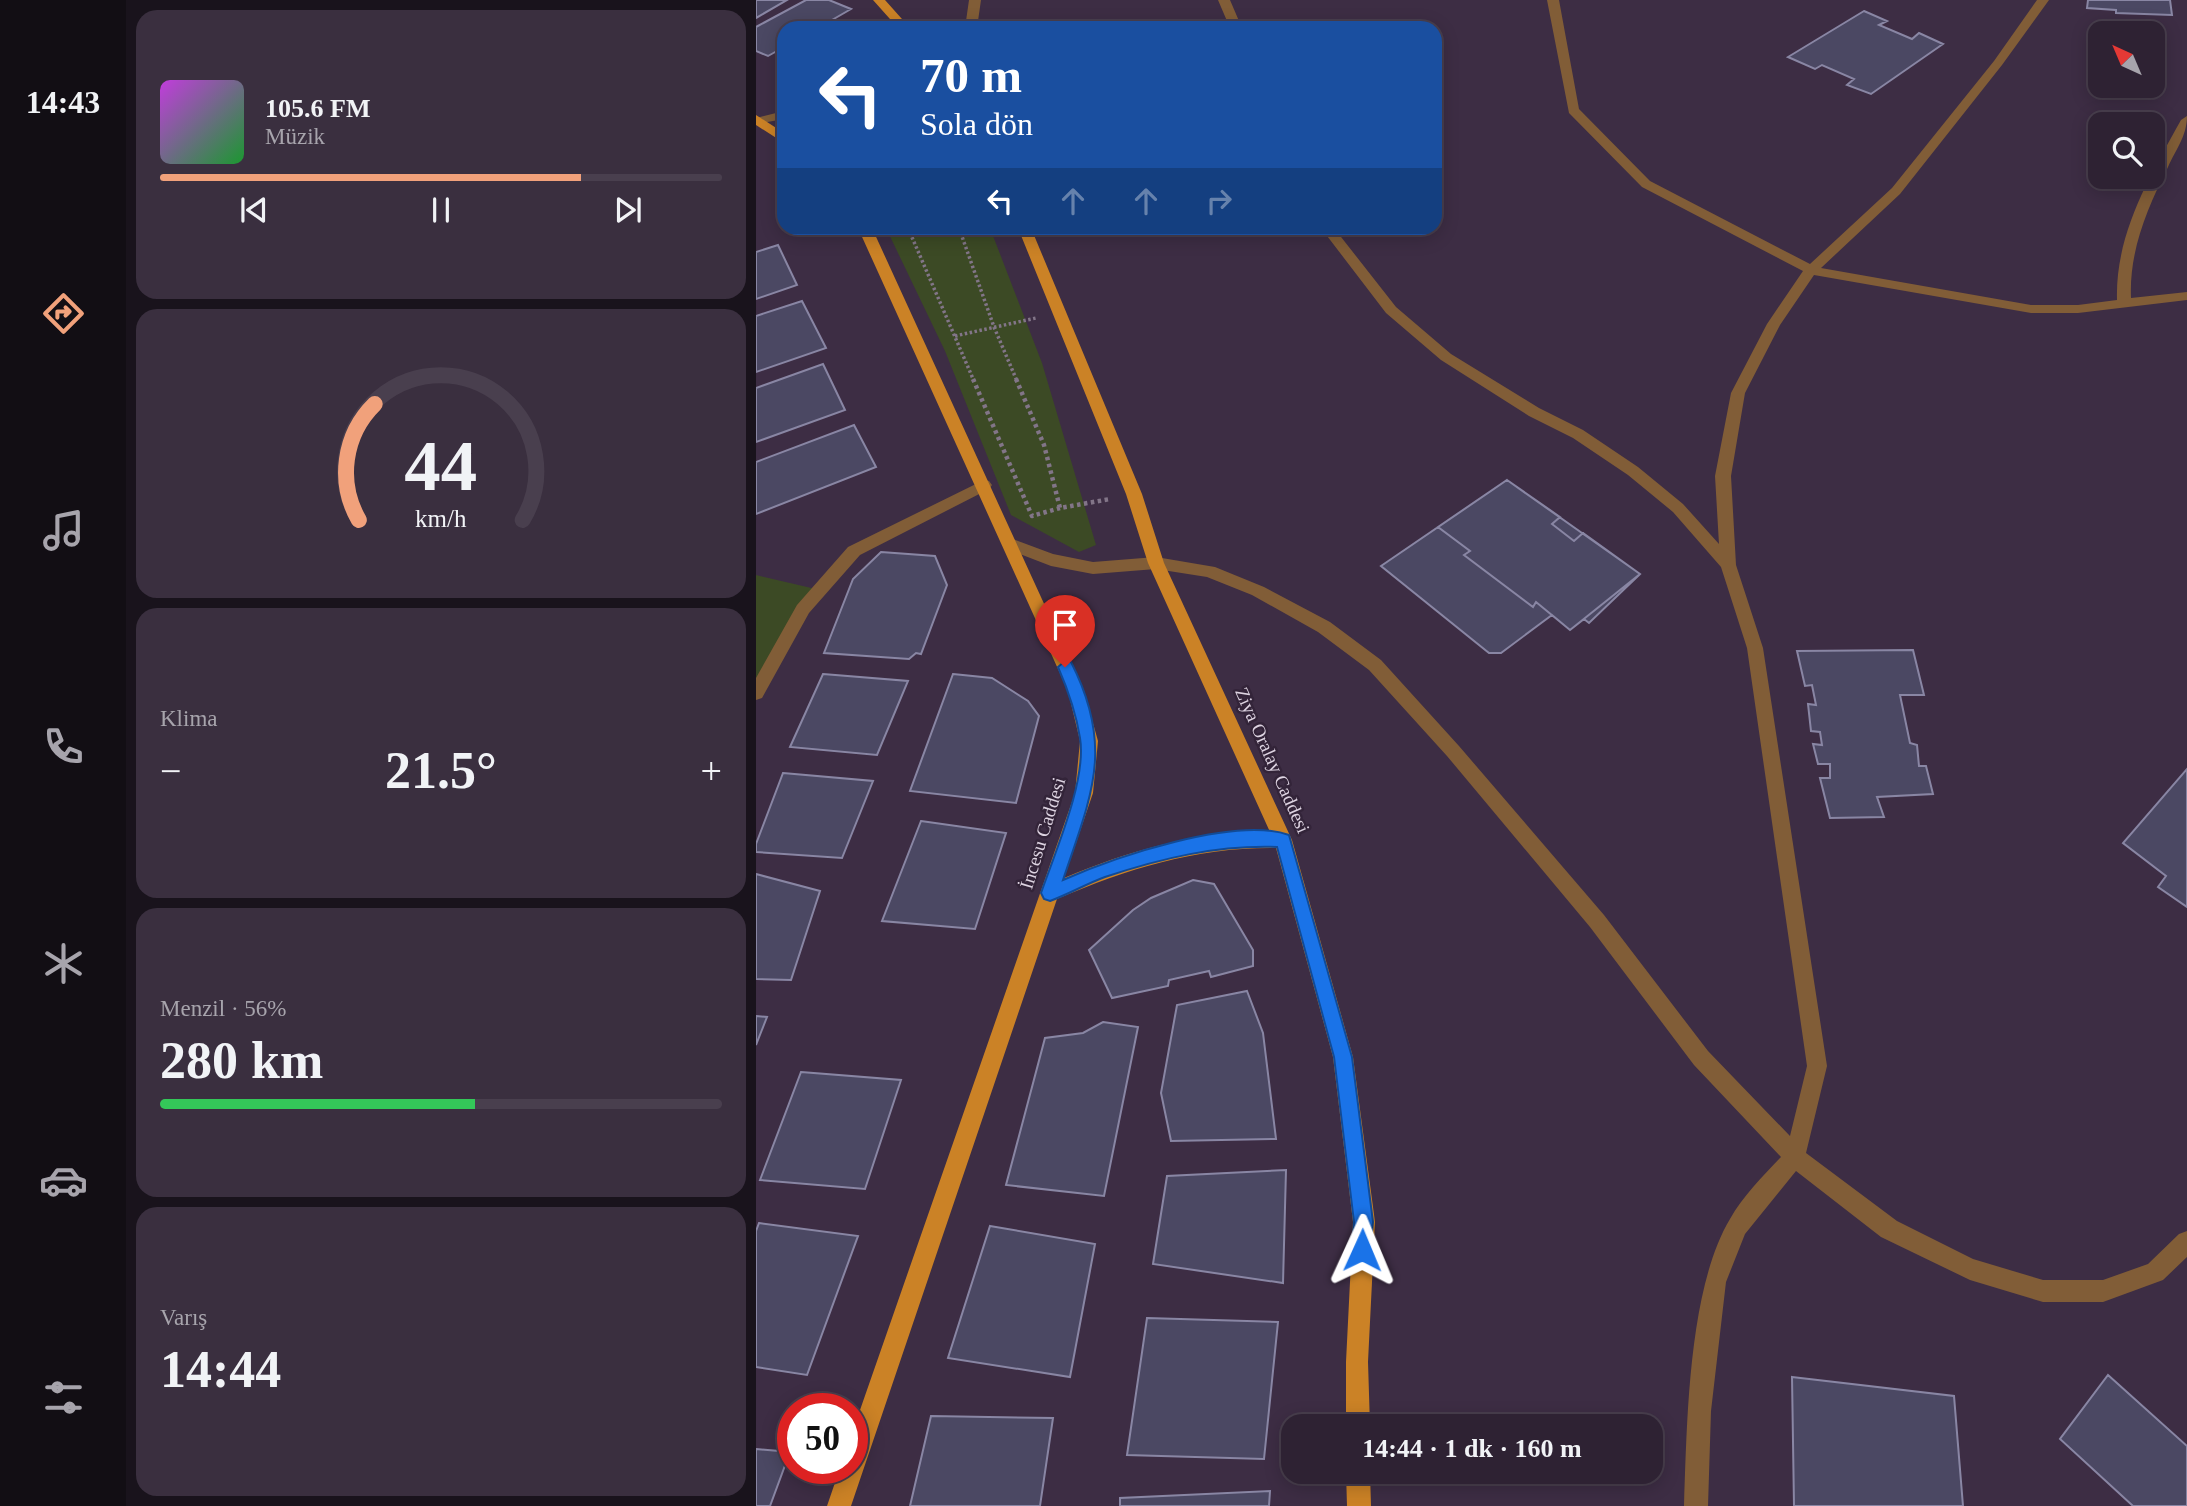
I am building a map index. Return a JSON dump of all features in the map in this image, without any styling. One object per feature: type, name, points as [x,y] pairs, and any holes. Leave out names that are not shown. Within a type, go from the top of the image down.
[{"type":"main road","points":[[879,0],[898,21]]},
{"type":"main road","points":[[758,120],[777,134]]},
{"type":"main road","name":"İncesu Caddesi","points":[[868,235],[1076,691],[1089,741],[1084,793],[868,1422]]},
{"type":"main road","name":"Ziya Oralay Caddesi","points":[[1027,235],[1134,494],[1156,563],[1283,841],[1343,1057],[1347,1085],[1364,1222],[1357,1362],[1358,1414]]},
{"type":"main road","points":[[1050,893],[1101,871],[1195,844],[1241,839],[1283,841]]},
{"type":"main road","name":"İncesu Caddesi","points":[[839,1506],[847,1484]]},
{"type":"main road","points":[[1358,1484],[1359,1506]]},
{"type":"street","points":[[972,21],[975,0]]},
{"type":"street","points":[[1224,0],[1233,21]]},
{"type":"street","points":[[1553,0],[1573,110],[1646,184],[1811,270],[2009,306],[2066,309],[2187,296]]},
{"type":"street","points":[[1696,1506],[1699,1411],[1715,1282],[1737,1227],[1763,1191],[1795,1157],[1817,1066],[1755,648],[1728,565],[1723,477],[1738,393],[1774,324],[1811,270],[1896,191],[1998,63],[2043,0]]},
{"type":"street","points":[[758,120],[777,116]]},
{"type":"street","points":[[2124,302],[2123,273],[2128,245],[2161,168],[2187,120]]},
{"type":"street","points":[[1333,235],[1391,310],[1446,357],[1534,412],[1578,434],[1633,471],[1678,509],[1728,565]]},
{"type":"street","points":[[756,693],[803,609],[854,551],[984,485]]},
{"type":"street","points":[[1010,544],[1051,561],[1093,568],[1156,563],[1209,571],[1258,591],[1324,627],[1375,665],[1453,751],[1597,921],[1701,1058],[1795,1157],[1889,1228],[1970,1269],[2043,1291],[2103,1291],[2155,1272],[2187,1242]]},
{"type":"path","points":[[911,235],[1032,516],[1134,494]]},
{"type":"path","points":[[962,235],[995,327],[1044,445],[1060,508]]},
{"type":"path","points":[[954,336],[1059,312]]},
{"type":"green space","points":[[889,235],[993,235],[1042,363],[1096,545],[1079,552],[1011,515],[945,351]]},
{"type":"green space","points":[[756,575],[820,590],[756,693]]},
{"type":"building","points":[[756,0],[787,0],[756,18]]},
{"type":"building","points":[[806,0],[829,0],[851,9],[830,21],[777,21],[777,51],[768,56],[756,51],[756,27]]},
{"type":"building","points":[[2088,0],[2170,0],[2172,15],[2116,13],[2116,10],[2087,8]]},
{"type":"building","points":[[1864,11],[1887,21],[1879,25],[1912,39],[1919,33],[1943,44],[1871,94],[1847,85],[1854,79],[1822,65],[1815,69],[1788,57]]},
{"type":"building","points":[[778,245],[797,285],[756,299],[756,252]]},
{"type":"building","points":[[802,301],[826,348],[756,372],[756,316]]},
{"type":"building","points":[[823,364],[845,410],[756,442],[756,388]]},
{"type":"building","points":[[854,425],[876,467],[756,514],[756,462]]},
{"type":"building","points":[[1507,480],[1640,574],[1589,623],[1584,619],[1570,630],[1552,615],[1501,653],[1489,653],[1381,566]]},
{"type":"building","points":[[1507,480],[1560,517],[1552,524],[1574,541],[1583,533],[1640,574],[1570,630],[1536,602],[1533,607],[1464,555],[1470,551],[1438,527]]},
{"type":"building","points":[[881,552],[935,556],[947,585],[921,654],[916,653],[909,659],[824,653],[853,579]]},
{"type":"building","points":[[1913,650],[1924,695],[1900,695],[1910,743],[1917,745],[1919,766],[1926,766],[1933,794],[1877,797],[1884,817],[1830,818],[1820,778],[1830,778],[1830,764],[1818,764],[1813,744],[1822,745],[1820,732],[1811,731],[1808,704],[1816,705],[1812,685],[1805,686],[1797,651]]},
{"type":"building","points":[[823,674],[908,681],[877,755],[790,747]]},
{"type":"building","points":[[953,674],[992,678],[1028,701],[1039,716],[1016,803],[910,791]]},
{"type":"building","points":[[2187,769],[2187,907],[2158,887],[2166,876],[2123,843]]},
{"type":"building","points":[[783,773],[873,781],[842,858],[756,852],[756,844]]},
{"type":"building","points":[[921,821],[1006,833],[975,929],[882,921]]},
{"type":"building","points":[[756,874],[820,891],[791,980],[756,979]]},
{"type":"building","points":[[1193,880],[1214,884],[1253,950],[1253,966],[1211,977],[1209,971],[1169,980],[1168,986],[1112,998],[1089,950],[1133,910],[1151,898]]},
{"type":"building","points":[[1247,991],[1263,1033],[1276,1139],[1171,1141],[1161,1093],[1177,1005]]},
{"type":"building","points":[[756,1016],[767,1017],[756,1045]]},
{"type":"building","points":[[1103,1022],[1138,1027],[1104,1196],[1006,1185],[1045,1038],[1083,1033]]},
{"type":"building","points":[[801,1072],[901,1080],[865,1189],[760,1180]]},
{"type":"building","points":[[1286,1170],[1283,1283],[1153,1264],[1167,1176]]},
{"type":"building","points":[[759,1223],[858,1236],[807,1375],[756,1367],[756,1231]]},
{"type":"building","points":[[990,1226],[1095,1244],[1070,1377],[948,1358]]},
{"type":"building","points":[[1147,1318],[1278,1322],[1264,1459],[1127,1455]]},
{"type":"building","points":[[2108,1375],[2187,1446],[2187,1506],[2133,1506],[2060,1439]]},
{"type":"building","points":[[1792,1377],[1954,1396],[1963,1506],[1794,1506]]},
{"type":"building","points":[[931,1416],[1053,1418],[1040,1506],[910,1506]]},
{"type":"building","points":[[756,1449],[777,1451],[778,1484],[770,1506],[756,1506]]},
{"type":"building","points":[[1270,1491],[1269,1506],[1120,1506],[1120,1498]]},
{"type":"route","points":[[1065,667],[1076,691],[1089,741],[1084,793],[1050,893],[1101,871],[1195,844],[1241,839],[1283,841],[1343,1057],[1364,1222],[1362,1250]]}]
